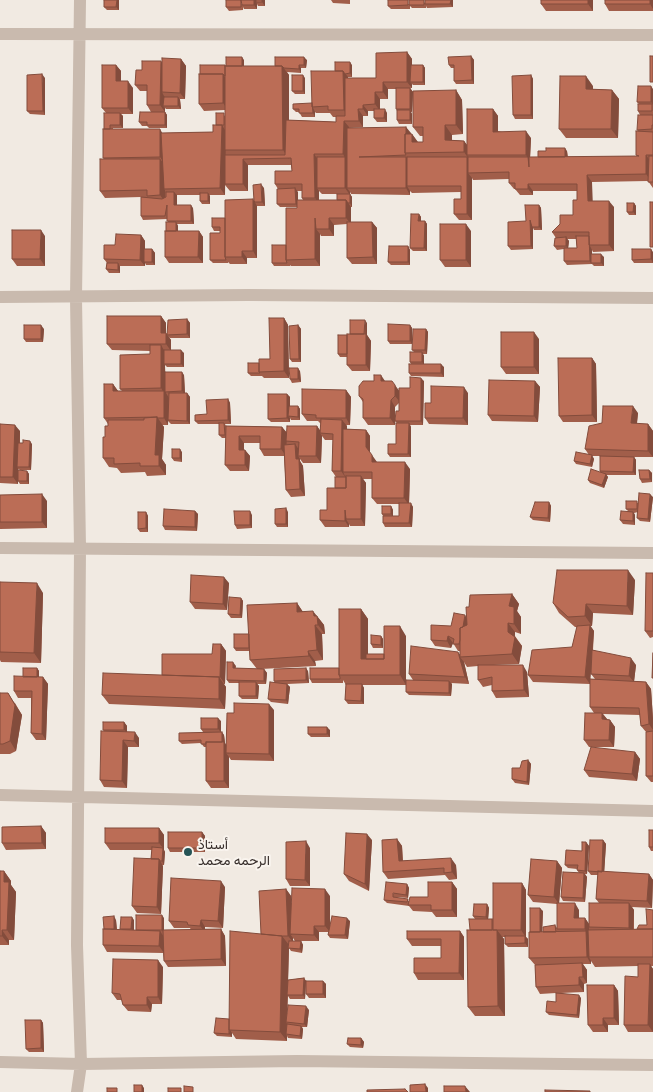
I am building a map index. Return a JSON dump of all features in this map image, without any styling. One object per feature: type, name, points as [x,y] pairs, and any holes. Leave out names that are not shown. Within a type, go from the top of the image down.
[{"type":"street","points":[[77,1092],[81,1064],[77,945],[80,548],[76,298],[80,0]]},
{"type":"street","points":[[0,34],[653,35]]},
{"type":"street","points":[[0,297],[76,298],[249,295],[653,298]]},
{"type":"street","points":[[0,548],[653,553]]},
{"type":"street","points":[[0,795],[653,811]]},
{"type":"street","points":[[0,1062],[81,1064],[297,1061],[653,1065]]},
{"type":"building","points":[[104,0],[117,0],[116,7],[104,7]]},
{"type":"building","points":[[226,0],[241,0],[241,7],[226,7]]},
{"type":"building","points":[[241,0],[254,0],[254,5],[242,5]]},
{"type":"building","points":[[388,0],[408,0],[408,5],[388,6]]},
{"type":"building","points":[[409,0],[424,0],[424,5],[409,5]]},
{"type":"building","points":[[425,0],[451,0],[450,4],[425,4]]},
{"type":"building","points":[[541,0],[588,0],[588,4],[541,4]]},
{"type":"building","points":[[605,0],[650,0],[650,4],[605,4]]},
{"type":"building","points":[[407,52],[407,82],[383,82],[383,92],[375,92],[375,104],[363,105],[363,109],[358,109],[359,121],[344,121],[343,154],[314,154],[315,198],[302,198],[302,184],[275,184],[275,171],[292,171],[291,158],[243,159],[243,184],[225,184],[225,155],[285,155],[286,120],[336,122],[336,116],[345,116],[345,78],[376,78],[376,53]]},
{"type":"building","points":[[471,56],[472,80],[454,81],[454,65],[449,65],[448,57]]},
{"type":"building","points":[[650,56],[653,56],[653,82],[650,82]]},
{"type":"building","points":[[226,57],[242,57],[242,66],[226,66]]},
{"type":"building","points":[[275,57],[304,57],[304,65],[299,65],[299,69],[275,66]]},
{"type":"building","points":[[162,58],[181,59],[180,93],[162,92]]},
{"type":"building","points":[[142,61],[161,61],[160,105],[147,105],[147,85],[135,85],[136,70],[142,70]]},
{"type":"building","points":[[335,62],[350,62],[350,73],[345,74],[343,71],[335,71]]},
{"type":"building","points":[[102,65],[116,65],[116,81],[128,81],[128,108],[102,108]]},
{"type":"building","points":[[200,65],[225,65],[225,76],[223,74],[200,74]]},
{"type":"building","points":[[411,65],[423,65],[423,82],[410,82]]},
{"type":"building","points":[[225,66],[282,66],[283,150],[225,150]]},
{"type":"building","points":[[311,71],[343,71],[344,110],[328,110],[328,106],[312,107]]},
{"type":"building","points":[[42,74],[43,111],[27,111],[27,75]]},
{"type":"building","points":[[199,74],[223,74],[223,103],[199,104]]},
{"type":"building","points":[[292,75],[303,75],[303,91],[292,91]]},
{"type":"building","points":[[531,75],[531,115],[513,115],[512,76]]},
{"type":"building","points":[[560,76],[586,76],[586,89],[612,90],[611,129],[559,129]]},
{"type":"building","points":[[638,86],[651,86],[651,102],[637,102]]},
{"type":"building","points":[[396,88],[410,88],[410,109],[396,109]]},
{"type":"building","points":[[456,90],[456,125],[445,125],[445,140],[464,141],[464,152],[405,153],[405,134],[412,134],[412,142],[423,142],[423,127],[413,127],[413,91]]},
{"type":"building","points":[[164,97],[178,97],[178,106],[163,106]]},
{"type":"building","points":[[312,103],[313,113],[299,113],[299,109],[293,109],[293,104]]},
{"type":"building","points":[[638,104],[652,104],[652,111],[638,111]]},
{"type":"building","points":[[374,109],[385,109],[384,118],[374,118]]},
{"type":"building","points":[[467,109],[493,109],[493,132],[526,131],[526,155],[467,155]]},
{"type":"building","points":[[397,110],[410,110],[410,120],[397,120]]},
{"type":"building","points":[[140,112],[165,112],[165,125],[147,125],[147,122],[139,122]]},
{"type":"building","points":[[104,113],[120,113],[120,125],[110,125],[110,129],[104,129]]},
{"type":"building","points":[[216,113],[224,113],[224,125],[216,125]]},
{"type":"building","points":[[638,115],[653,115],[652,129],[637,130]]},
{"type":"building","points":[[213,125],[222,125],[220,188],[164,189],[161,133],[213,132]]},
{"type":"building","points":[[406,127],[406,155],[359,157],[406,157],[406,188],[347,188],[347,128]]},
{"type":"building","points":[[103,129],[160,129],[160,157],[103,158]]},
{"type":"building","points":[[636,131],[653,132],[653,155],[646,155],[646,174],[587,175],[588,201],[609,201],[609,245],[589,245],[589,232],[552,232],[560,224],[560,215],[573,215],[573,200],[577,200],[577,184],[528,184],[528,189],[515,189],[515,183],[509,183],[509,172],[468,173],[468,157],[528,157],[529,167],[529,157],[639,156],[636,155]]},
{"type":"building","points":[[546,148],[565,148],[565,157],[538,157],[538,151],[546,151]]},
{"type":"building","points":[[649,156],[653,156],[653,182],[648,182]]},
{"type":"building","points":[[317,157],[345,157],[345,188],[317,188]]},
{"type":"building","points":[[407,157],[467,157],[467,214],[454,214],[454,199],[461,199],[461,186],[407,186]]},
{"type":"building","points":[[100,159],[160,159],[160,195],[147,196],[147,190],[100,191]]},
{"type":"building","points":[[261,184],[262,202],[255,202],[253,185]]},
{"type":"building","points":[[295,188],[296,204],[277,204],[277,189]]},
{"type":"building","points":[[166,192],[174,192],[174,205],[191,205],[191,221],[167,221],[167,205],[165,216],[141,216],[141,197],[162,199],[166,197]]},
{"type":"building","points":[[200,193],[208,193],[208,201],[200,201]]},
{"type":"building","points":[[337,194],[350,194],[350,203],[346,200],[337,200]]},
{"type":"building","points":[[253,199],[253,251],[242,251],[242,257],[225,257],[225,200]]},
{"type":"building","points":[[297,200],[346,200],[346,218],[329,218],[329,229],[316,229],[315,218],[315,259],[286,260],[286,208],[297,208]]},
{"type":"building","points":[[650,202],[653,202],[653,247],[650,247]]},
{"type":"building","points":[[627,203],[634,203],[633,212],[627,212]]},
{"type":"building","points":[[525,205],[539,205],[539,227],[532,227],[530,220],[531,246],[508,246],[508,222],[526,221]]},
{"type":"building","points":[[411,214],[419,214],[418,221],[425,221],[424,248],[410,248]]},
{"type":"building","points":[[212,218],[225,218],[226,260],[210,260],[210,233],[220,233],[220,227],[212,227]]},
{"type":"building","points":[[166,222],[176,222],[176,231],[166,231]]},
{"type":"building","points":[[347,222],[372,222],[373,257],[347,258]]},
{"type":"building","points":[[440,224],[466,224],[466,260],[440,260]]},
{"type":"building","points":[[12,230],[41,230],[40,259],[12,259]]},
{"type":"building","points":[[165,231],[199,231],[198,257],[165,257]]},
{"type":"building","points":[[116,234],[141,235],[140,260],[104,259],[104,245],[115,245]]},
{"type":"building","points":[[576,236],[589,236],[590,261],[564,261],[564,248],[577,248]]},
{"type":"building","points":[[566,237],[566,246],[554,246],[555,238]]},
{"type":"building","points":[[272,245],[286,245],[287,263],[272,263]]},
{"type":"building","points":[[389,246],[408,246],[408,262],[388,262]]},
{"type":"building","points":[[144,249],[152,249],[152,262],[144,262]]},
{"type":"building","points":[[632,249],[651,249],[651,259],[632,260]]},
{"type":"building","points":[[591,254],[601,254],[601,263],[591,263]]},
{"type":"building","points":[[107,263],[118,263],[118,270],[106,269]]},
{"type":"building","points":[[107,316],[161,316],[161,333],[166,333],[166,344],[107,344]]},
{"type":"building","points":[[269,318],[284,318],[284,371],[259,372],[259,359],[270,359]]},
{"type":"building","points":[[187,319],[187,334],[167,335],[168,320]]},
{"type":"building","points":[[350,320],[365,320],[364,334],[350,334]]},
{"type":"building","points":[[388,324],[410,325],[410,341],[388,341]]},
{"type":"building","points":[[24,325],[41,325],[41,339],[24,339]]},
{"type":"building","points":[[298,325],[299,359],[290,359],[289,326]]},
{"type":"building","points":[[413,329],[426,329],[425,350],[412,350]]},
{"type":"building","points":[[501,332],[534,332],[534,367],[501,367]]},
{"type":"building","points":[[347,334],[366,334],[366,365],[347,365]]},
{"type":"building","points":[[338,335],[347,335],[347,354],[338,354]]},
{"type":"building","points":[[150,345],[161,345],[161,388],[120,389],[120,355],[150,354]]},
{"type":"building","points":[[164,350],[181,350],[181,364],[164,364]]},
{"type":"building","points":[[410,352],[422,352],[422,362],[410,362]]},
{"type":"building","points":[[558,358],[592,358],[592,415],[559,416]]},
{"type":"building","points":[[248,363],[259,363],[260,373],[248,373]]},
{"type":"building","points":[[409,364],[441,364],[441,373],[409,373]]},
{"type":"building","points":[[289,368],[298,368],[298,379],[290,379]]},
{"type":"building","points":[[165,372],[182,372],[182,391],[165,392]]},
{"type":"building","points":[[374,375],[381,375],[381,381],[392,381],[395,385],[395,396],[391,400],[390,418],[363,418],[363,399],[359,396],[359,386],[363,381],[374,381]]},
{"type":"building","points":[[410,377],[421,378],[421,421],[395,421],[396,411],[399,411],[399,388],[410,388]]},
{"type":"building","points":[[489,380],[535,381],[534,416],[488,415]]},
{"type":"building","points":[[104,384],[113,384],[113,391],[164,391],[164,418],[104,418]]},
{"type":"building","points":[[431,386],[464,387],[463,418],[425,418],[425,403],[431,403]]},
{"type":"building","points":[[302,389],[346,390],[346,418],[316,418],[316,415],[302,414]]},
{"type":"building","points":[[169,393],[187,393],[187,421],[168,420]]},
{"type":"building","points":[[268,394],[287,394],[287,418],[268,419]]},
{"type":"building","points":[[228,399],[228,420],[195,421],[195,415],[207,414],[206,400]]},
{"type":"building","points":[[289,406],[298,406],[298,417],[288,416]]},
{"type":"building","points":[[603,406],[633,406],[631,423],[648,424],[648,451],[585,449],[589,426],[602,423]]},
{"type":"building","points":[[157,417],[155,455],[159,455],[159,466],[140,466],[140,463],[114,464],[114,458],[103,458],[103,437],[105,437],[105,426],[108,426],[108,420],[144,420],[144,418]]},
{"type":"building","points":[[321,419],[342,420],[341,471],[332,471],[333,434],[320,433]]},
{"type":"building","points":[[219,423],[224,423],[225,435],[219,435]]},
{"type":"building","points":[[396,423],[409,423],[408,454],[388,454],[388,444],[396,444]]},
{"type":"building","points":[[0,424],[15,425],[13,477],[0,477]]},
{"type":"building","points":[[226,426],[282,427],[281,449],[260,449],[260,436],[239,436],[239,450],[245,450],[245,465],[225,465]]},
{"type":"building","points":[[287,426],[317,426],[316,456],[298,456],[299,442],[286,441]]},
{"type":"building","points":[[343,429],[366,430],[366,447],[372,455],[372,462],[405,462],[404,498],[372,498],[372,472],[343,472]]},
{"type":"building","points":[[23,440],[30,441],[29,467],[17,467],[18,443],[23,443]]},
{"type":"building","points":[[295,444],[296,459],[299,459],[300,489],[286,490],[284,445]]},
{"type":"building","points":[[172,449],[180,449],[180,458],[172,458]]},
{"type":"building","points":[[576,452],[592,455],[590,464],[574,461]]},
{"type":"building","points":[[600,456],[634,457],[633,472],[600,471]]},
{"type":"building","points":[[591,469],[606,474],[602,485],[588,480]]},
{"type":"building","points":[[18,470],[27,471],[27,481],[18,481]]},
{"type":"building","points":[[639,470],[649,470],[650,479],[640,479]]},
{"type":"building","points":[[346,476],[361,476],[361,519],[346,519],[345,510],[345,521],[320,520],[320,510],[327,510],[327,488],[346,488]]},
{"type":"building","points":[[335,477],[346,477],[346,488],[335,488]]},
{"type":"building","points":[[639,493],[650,494],[648,519],[637,518]]},
{"type":"building","points":[[42,494],[42,522],[0,522],[0,495]]},
{"type":"building","points":[[626,501],[637,501],[637,509],[626,509]]},
{"type":"building","points":[[535,502],[549,502],[548,518],[530,517]]},
{"type":"building","points":[[399,503],[411,503],[409,523],[383,523],[383,516],[399,516]]},
{"type":"building","points":[[382,506],[391,506],[391,514],[382,514]]},
{"type":"building","points":[[286,508],[286,524],[275,524],[275,509]]},
{"type":"building","points":[[164,509],[195,511],[195,527],[163,526]]},
{"type":"building","points":[[234,511],[250,511],[250,525],[235,525]]},
{"type":"building","points":[[621,511],[633,512],[633,521],[620,520]]},
{"type":"building","points":[[138,512],[146,512],[146,528],[138,529]]},
{"type":"building","points":[[557,570],[628,570],[627,606],[586,604],[585,616],[568,617],[553,603]]},
{"type":"building","points":[[646,573],[653,573],[653,631],[645,631]]},
{"type":"building","points":[[191,575],[224,577],[223,604],[190,602]]},
{"type":"building","points":[[0,582],[37,583],[34,653],[0,652]]},
{"type":"building","points":[[512,594],[509,606],[514,607],[514,624],[508,623],[508,632],[515,637],[512,654],[460,657],[460,628],[467,625],[466,607],[469,607],[470,595]]},
{"type":"building","points":[[229,597],[241,598],[240,615],[228,614]]},
{"type":"building","points":[[297,603],[297,612],[313,611],[314,616],[317,616],[318,625],[315,625],[317,650],[308,651],[309,656],[250,660],[247,605]]},
{"type":"building","points":[[339,609],[361,609],[361,659],[384,659],[384,626],[400,626],[400,675],[339,675]]},
{"type":"building","points":[[454,613],[465,615],[463,627],[460,628],[459,644],[453,644],[454,639],[448,636],[447,641],[431,640],[431,625],[451,626]]},
{"type":"building","points":[[590,625],[585,677],[528,675],[532,650],[572,647],[577,626]]},
{"type":"building","points":[[234,634],[249,634],[249,648],[234,648]]},
{"type":"building","points":[[371,635],[381,636],[381,645],[371,644]]},
{"type":"building","points":[[213,644],[221,644],[220,677],[162,675],[162,654],[212,654]]},
{"type":"building","points":[[411,646],[458,652],[465,677],[409,674]]},
{"type":"building","points":[[592,650],[631,658],[629,676],[591,674]]},
{"type":"building","points":[[366,654],[384,654],[384,659],[366,659]]},
{"type":"building","points":[[227,662],[233,662],[233,668],[264,669],[264,681],[227,680]]},
{"type":"building","points":[[478,665],[523,665],[524,690],[492,691],[492,677],[478,680]]},
{"type":"building","points":[[23,668],[37,668],[37,677],[23,677]]},
{"type":"building","points":[[306,668],[306,680],[274,681],[274,669]]},
{"type":"building","points":[[310,668],[339,668],[340,679],[310,679]]},
{"type":"building","points":[[103,673],[219,677],[219,699],[102,695]]},
{"type":"building","points":[[14,676],[43,677],[42,734],[31,733],[32,691],[14,691]]},
{"type":"building","points":[[590,679],[646,682],[649,724],[641,726],[639,708],[590,707]]},
{"type":"building","points":[[406,680],[449,681],[449,693],[406,692]]},
{"type":"building","points":[[239,682],[256,682],[256,696],[239,696]]},
{"type":"building","points":[[270,682],[287,684],[286,700],[268,699]]},
{"type":"building","points":[[346,684],[362,684],[361,701],[345,700]]},
{"type":"building","points":[[0,693],[8,693],[15,705],[10,741],[3,744],[0,744]]},
{"type":"building","points":[[234,703],[269,704],[269,754],[226,753],[227,713],[234,713]]},
{"type":"building","points":[[585,713],[602,713],[602,719],[610,720],[609,740],[584,740]]},
{"type":"building","points":[[201,718],[218,718],[218,729],[201,729]]},
{"type":"building","points":[[103,722],[124,722],[124,730],[103,730]]},
{"type":"building","points":[[308,727],[327,727],[327,734],[308,734]]},
{"type":"building","points":[[101,731],[135,732],[134,741],[123,740],[122,781],[100,780]]},
{"type":"building","points":[[653,731],[653,776],[646,776],[646,732]]},
{"type":"building","points":[[222,732],[222,742],[206,742],[206,744],[201,744],[201,740],[179,741],[179,733]]},
{"type":"building","points":[[206,742],[224,742],[224,781],[206,781]]},
{"type":"building","points":[[591,747],[635,752],[632,774],[584,770]]},
{"type":"building","points":[[528,760],[527,782],[512,779],[512,768],[520,768],[522,761]]},
{"type":"building","points":[[41,826],[42,843],[2,843],[2,827]]},
{"type":"building","points":[[105,828],[159,828],[159,843],[105,843]]},
{"type":"building","points":[[649,830],[653,830],[653,847],[649,847]]},
{"type":"building","points":[[168,832],[202,832],[202,848],[168,848]]},
{"type":"building","points":[[346,833],[367,834],[365,884],[344,874]]},
{"type":"building","points":[[397,839],[399,861],[451,858],[452,872],[444,873],[444,868],[383,872],[382,840]]},
{"type":"building","points":[[590,840],[603,840],[602,872],[588,871]]},
{"type":"building","points":[[306,841],[305,880],[286,879],[286,842]]},
{"type":"building","points":[[582,842],[586,842],[585,871],[577,870],[578,865],[565,865],[566,850],[582,851]]},
{"type":"building","points":[[152,847],[163,848],[162,861],[151,859]]},
{"type":"building","points":[[134,858],[159,859],[157,907],[132,906]]},
{"type":"building","points":[[531,859],[557,861],[554,897],[528,895]]},
{"type":"building","points":[[0,871],[4,871],[4,882],[9,882],[7,930],[2,930],[2,936],[0,936]]},
{"type":"building","points":[[598,871],[649,874],[647,901],[596,899]]},
{"type":"building","points":[[563,872],[584,873],[583,898],[561,897]]},
{"type":"building","points":[[171,878],[221,881],[218,921],[201,920],[200,926],[188,925],[187,922],[169,921]]},
{"type":"building","points":[[386,882],[407,884],[406,895],[393,893],[393,897],[408,899],[407,902],[384,900]]},
{"type":"building","points":[[428,882],[452,882],[452,910],[431,910],[431,905],[408,905],[410,897],[428,897]]},
{"type":"building","points":[[493,883],[522,883],[521,930],[493,930]]},
{"type":"building","points":[[292,888],[325,889],[325,926],[314,926],[314,935],[290,934]]},
{"type":"building","points":[[286,889],[288,936],[261,934],[259,891]]},
{"type":"building","points":[[557,903],[575,903],[574,918],[585,918],[585,929],[557,929]]},
{"type":"building","points":[[589,903],[629,903],[629,928],[589,927]]},
{"type":"building","points":[[474,904],[487,904],[486,917],[473,916]]},
{"type":"building","points":[[530,908],[540,908],[540,932],[530,932]]},
{"type":"building","points":[[646,909],[653,910],[653,929],[637,929],[639,925],[647,925]]},
{"type":"building","points":[[136,915],[162,915],[162,930],[136,930]]},
{"type":"building","points":[[114,916],[114,929],[104,929],[103,917]]},
{"type":"building","points":[[332,916],[347,918],[345,935],[328,935]]},
{"type":"building","points":[[121,917],[132,917],[131,929],[120,929]]},
{"type":"building","points":[[469,919],[492,919],[492,930],[470,930]]},
{"type":"building","points":[[555,925],[556,932],[543,932],[543,927]]},
{"type":"building","points":[[103,929],[160,931],[159,946],[103,945]]},
{"type":"building","points":[[221,929],[221,959],[164,961],[163,930]]},
{"type":"building","points":[[653,929],[653,957],[589,957],[588,930]]},
{"type":"building","points":[[467,930],[497,930],[498,1006],[468,1007]]},
{"type":"building","points":[[230,931],[282,936],[280,1032],[229,1030]]},
{"type":"building","points":[[407,931],[460,931],[459,973],[414,973],[414,958],[441,958],[441,939],[407,939]]},
{"type":"building","points":[[586,931],[587,957],[529,958],[529,932]]},
{"type":"building","points":[[505,936],[525,936],[525,943],[505,944]]},
{"type":"building","points":[[289,941],[301,941],[300,949],[288,948]]},
{"type":"building","points":[[113,959],[158,960],[158,997],[147,997],[147,1005],[123,1005],[120,994],[112,993]]},
{"type":"building","points":[[582,963],[583,977],[579,977],[579,985],[536,987],[535,965]]},
{"type":"building","points":[[638,964],[650,964],[648,1025],[624,1025],[625,976],[638,977]]},
{"type":"building","points":[[304,978],[303,995],[287,995],[288,980]]},
{"type":"building","points":[[306,981],[323,981],[323,994],[306,994]]},
{"type":"building","points":[[587,985],[614,985],[614,1018],[603,1018],[603,1025],[588,1025]]},
{"type":"building","points":[[556,993],[579,995],[577,1015],[546,1012],[547,1001],[556,1002]]},
{"type":"building","points":[[288,1005],[306,1006],[304,1024],[286,1022]]},
{"type":"building","points":[[216,1018],[229,1019],[229,1034],[214,1033]]},
{"type":"building","points":[[25,1020],[41,1020],[41,1048],[26,1049]]},
{"type":"building","points":[[287,1024],[301,1026],[300,1036],[286,1034]]},
{"type":"building","points":[[348,1038],[361,1038],[361,1045],[347,1044]]},
{"type":"building","points":[[425,1084],[426,1092],[410,1092],[410,1085]]},
{"type":"building","points":[[134,1085],[142,1085],[142,1092],[134,1092]]},
{"type":"building","points":[[184,1086],[193,1087],[193,1092],[184,1092]]},
{"type":"building","points":[[444,1086],[465,1086],[466,1092],[444,1092]]},
{"type":"building","points":[[107,1088],[117,1088],[117,1092],[107,1092]]},
{"type":"building","points":[[168,1088],[181,1088],[181,1092],[168,1092]]},
{"type":"building","points":[[405,1089],[408,1092],[367,1092],[367,1090]]},
{"type":"building","points":[[545,1090],[590,1091],[590,1092],[545,1092]]},
{"type":"place","name":"أستاذ الرحمه محمد","points":[[188,852]]}]
